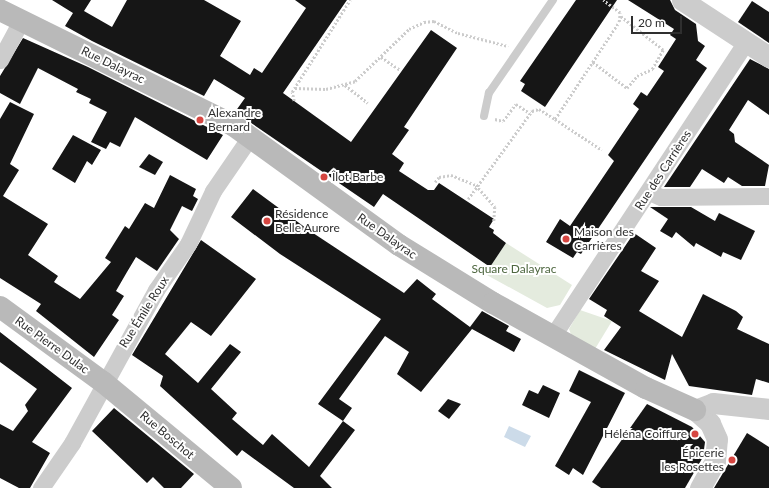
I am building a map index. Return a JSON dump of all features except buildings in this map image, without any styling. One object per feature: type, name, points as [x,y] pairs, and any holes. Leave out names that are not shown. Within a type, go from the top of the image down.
[{"type":"main road","name":"Rue Dalayrac","points":[[0,10],[179,97],[250,137],[399,245],[552,337],[695,410]]},
{"type":"main road","name":"Rue Pierre Dulac","points":[[0,308],[103,382]]},
{"type":"main road","name":"Rue Boschot","points":[[103,382],[231,488]]},
{"type":"street","points":[[682,0],[769,57]]},
{"type":"street","points":[[0,60],[21,21]]},
{"type":"street","name":"Rue des Carrières","points":[[552,337],[649,192],[746,42]]},
{"type":"street","name":"Rue Émile Roux","points":[[41,488],[72,443],[103,382],[156,290],[188,244],[213,191],[250,137]]},
{"type":"street","points":[[649,192],[661,197],[769,196]]},
{"type":"street","points":[[700,488],[715,461],[717,439],[710,423],[695,410],[713,403],[769,409]]},
{"type":"lane","points":[[484,116],[489,93],[553,0]]},
{"type":"path","points":[[294,101],[295,88],[350,0]]},
{"type":"path","points":[[593,62],[627,88],[637,76],[652,69],[663,50],[620,16],[603,0]]},
{"type":"path","points":[[620,16],[662,49]]},
{"type":"path","points":[[555,119],[593,62],[620,16]]},
{"type":"path","points":[[295,88],[326,89],[345,85],[363,74],[409,29],[434,21],[458,34],[505,44],[518,51]]},
{"type":"path","points":[[381,57],[400,70]]},
{"type":"path","points":[[345,85],[368,103]]},
{"type":"path","points":[[484,116],[503,121],[516,104],[530,113]]},
{"type":"path","points":[[468,199],[476,185],[530,113],[539,109],[602,150]]},
{"type":"path","points":[[435,182],[439,177],[451,175],[476,185],[495,206],[494,223]]},
{"type":"green space","name":"Square Dalayrac","points":[[506,243],[572,285],[560,305],[547,308],[485,274]]},
{"type":"green space","points":[[580,310],[612,321],[595,349],[572,337],[569,329]]},
{"type":"water","points":[[509,426],[531,436],[525,447],[504,437]]},
{"type":"place","name":"Alexandre Bernard","points":[[200,120]]},
{"type":"place","name":"Îlot Barbe","points":[[324,177]]},
{"type":"place","name":"Résidence Belle Aurore","points":[[267,221]]},
{"type":"place","name":"Maison des Carrières","points":[[566,239]]},
{"type":"place","name":"Héléna Coiffure","points":[[695,434]]},
{"type":"place","name":"Épicerie les Rosettes","points":[[732,460]]}]
